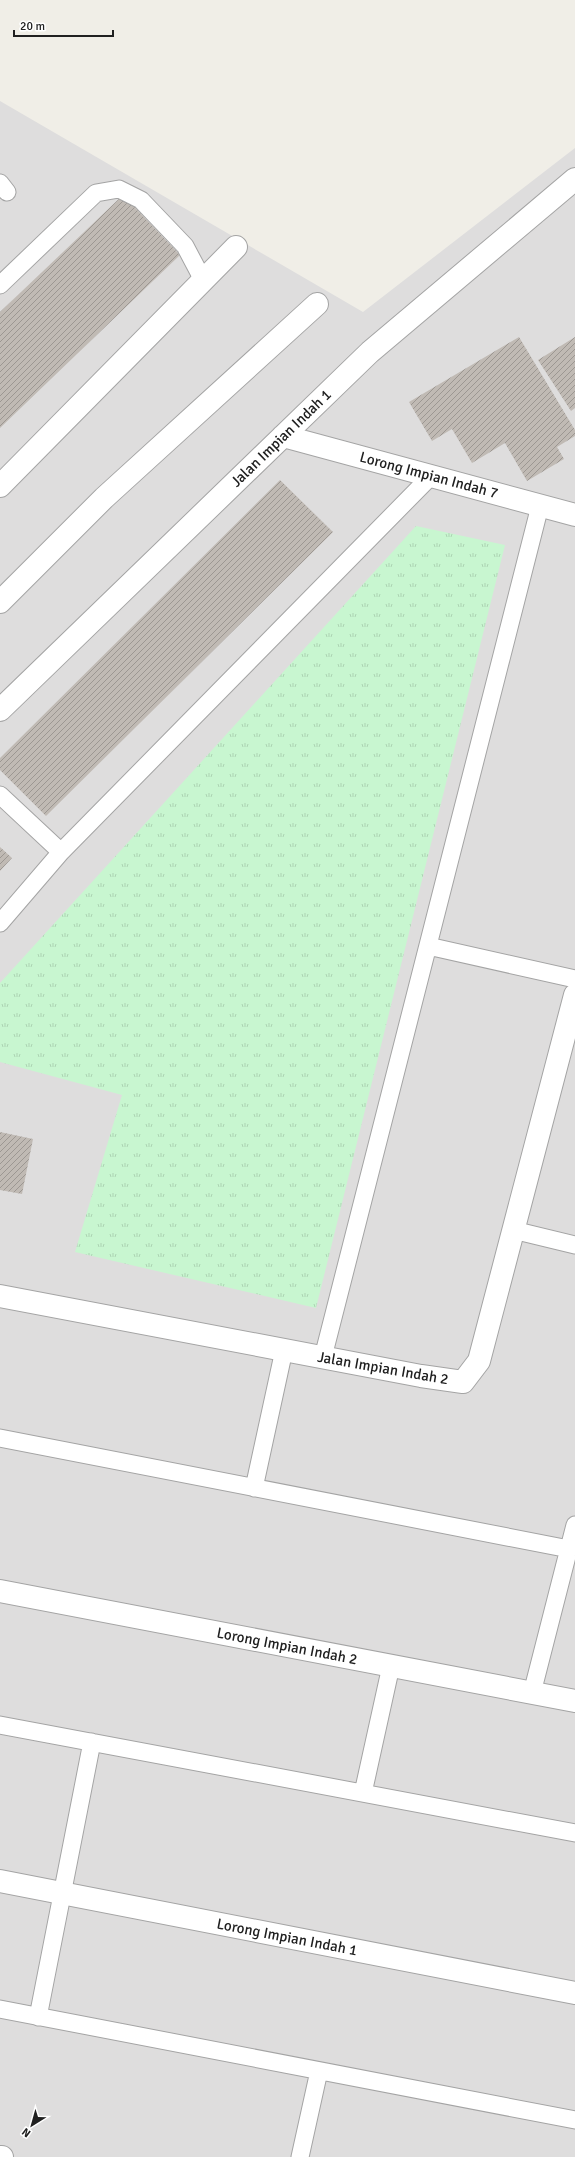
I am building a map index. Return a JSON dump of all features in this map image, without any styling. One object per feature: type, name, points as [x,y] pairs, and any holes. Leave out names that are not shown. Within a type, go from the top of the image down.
[{"type":"street","name":"Jalan Impian Indah 1","points":[[0,710],[370,352],[575,179]]},
{"type":"street","points":[[0,486],[236,247]]},
{"type":"street","points":[[0,602],[104,498],[317,304]]},
{"type":"street","name":"Lorong Impian Indah 7","points":[[283,436],[575,516]]},
{"type":"street","name":"Jalan Impian Indah 2","points":[[0,1296],[284,1350],[463,1382],[479,1361],[575,995]]},
{"type":"street","name":"Lorong Impian Indah 2","points":[[0,1591],[575,1701]]},
{"type":"street","name":"Lorong Impian Indah 1","points":[[0,1881],[575,1994]]},
{"type":"lane","points":[[0,285],[96,193],[120,189],[141,200],[184,246],[203,280]]},
{"type":"lane","points":[[0,923],[61,852],[431,476]]},
{"type":"lane","points":[[323,1357],[540,506]]},
{"type":"lane","points":[[0,795],[61,852]]},
{"type":"lane","points":[[428,946],[575,979]]},
{"type":"lane","points":[[513,1230],[575,1245]]},
{"type":"lane","points":[[254,1488],[284,1350]]},
{"type":"lane","points":[[0,1438],[569,1549]]},
{"type":"lane","points":[[532,1693],[575,1525]]},
{"type":"lane","points":[[363,1793],[391,1666]]},
{"type":"lane","points":[[0,1725],[575,1832]]},
{"type":"lane","points":[[38,2017],[92,1742]]},
{"type":"lane","points":[[0,2010],[575,2120]]},
{"type":"lane","points":[[300,2157],[319,2071]]},
{"type":"shaded area","points":[[0,101],[363,312],[575,148],[575,2157],[0,2157]]},
{"type":"green space","points":[[416,526],[505,545],[316,1308],[75,1252],[122,1095],[0,1062],[0,983]]},
{"type":"building","points":[[123,195],[180,255],[0,428],[0,312]]},
{"type":"building","points":[[519,337],[575,430],[575,436],[557,447],[564,459],[527,481],[505,443],[472,463],[452,429],[432,441],[409,402]]},
{"type":"building","points":[[575,337],[575,408],[571,411],[538,360]]},
{"type":"building","points":[[280,480],[333,532],[46,816],[0,770],[0,758]]},
{"type":"building","points":[[0,847],[12,858],[0,871]]},
{"type":"building","points":[[0,1132],[33,1139],[22,1194],[0,1190]]}]
